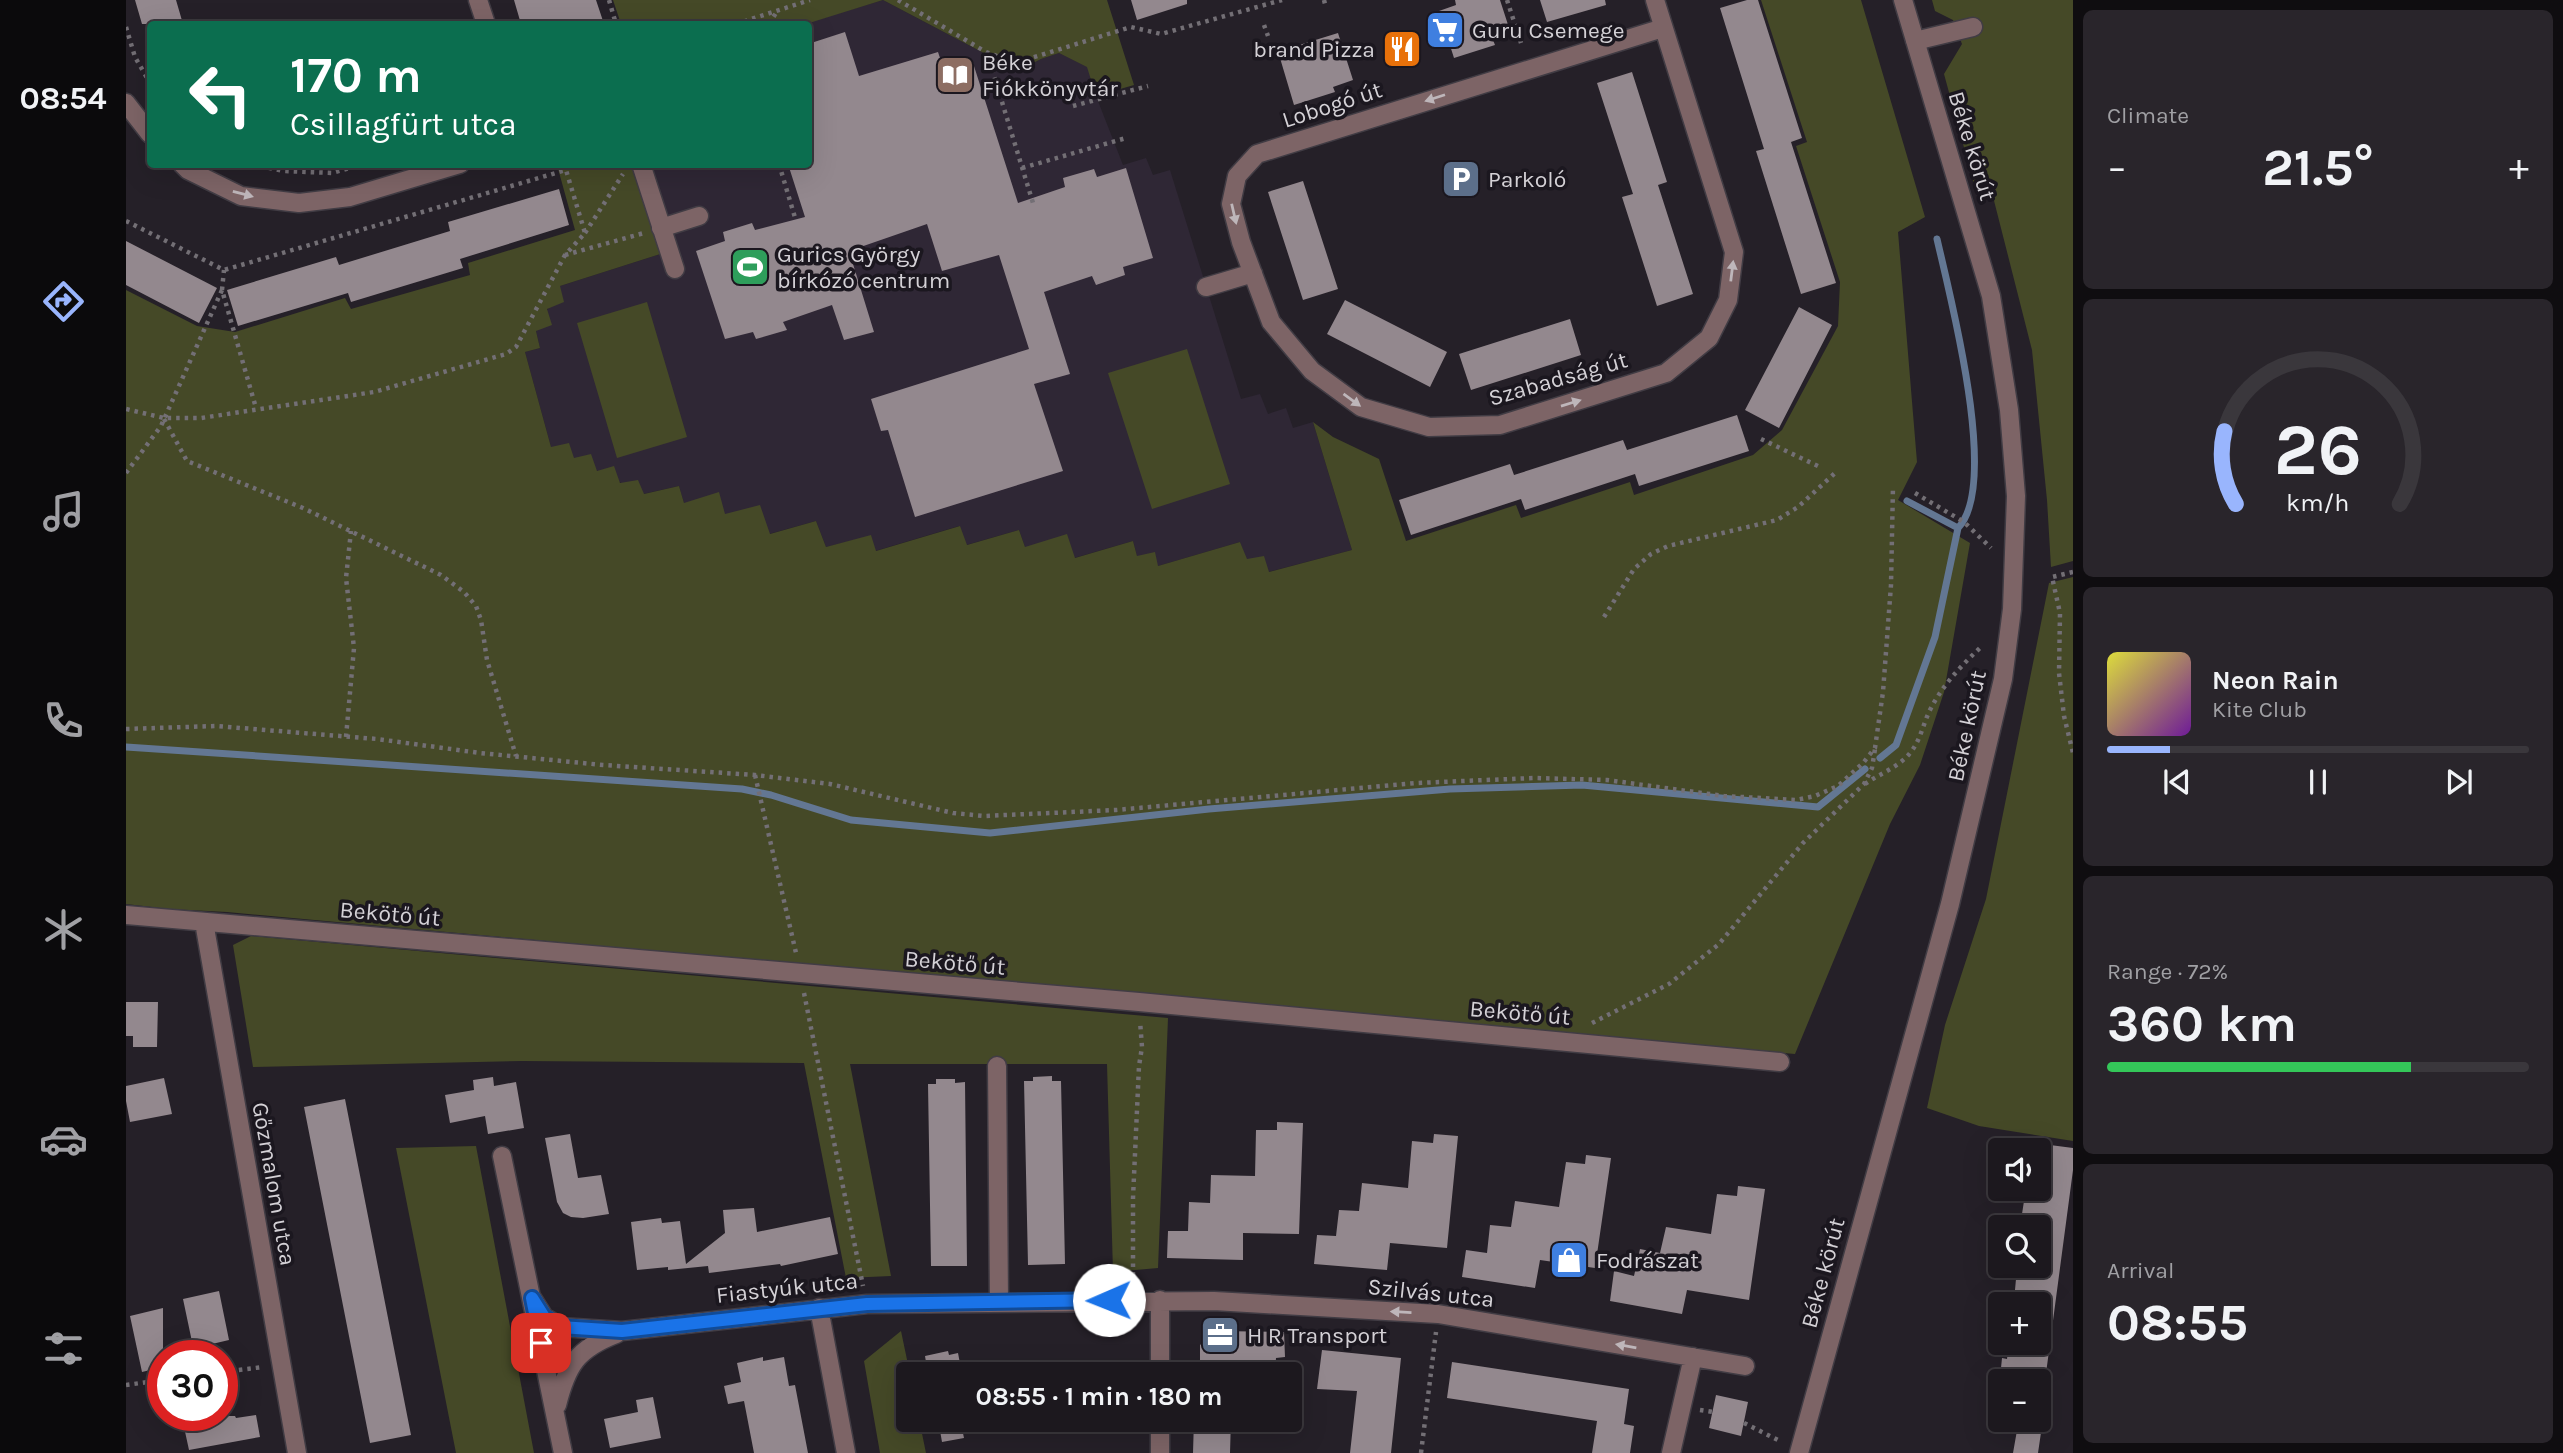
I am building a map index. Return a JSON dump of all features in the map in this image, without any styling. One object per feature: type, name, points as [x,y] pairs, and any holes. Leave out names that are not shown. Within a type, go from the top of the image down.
[{"type":"street","points":[[478,0],[485,21]]},
{"type":"street","name":"Szabadság út","points":[[1257,154],[1237,176],[1231,204],[1241,242],[1271,322],[1312,371],[1362,407],[1429,426],[1500,425],[1666,373],[1709,338],[1728,300],[1734,252],[1655,0]]},
{"type":"street","name":"Béke körút","points":[[1799,1453],[1950,904],[2003,679],[2012,608],[2016,496],[2009,410],[1991,296],[1903,0]]},
{"type":"street","points":[[1915,41],[1973,27]]},
{"type":"street","name":"Lobogó út","points":[[1257,154],[1663,28]]},
{"type":"street","points":[[126,103],[147,130]]},
{"type":"street","points":[[186,168],[241,196],[299,203],[350,197],[447,168]]},
{"type":"street","points":[[642,168],[675,269]]},
{"type":"street","points":[[661,228],[699,216]]},
{"type":"street","points":[[1206,288],[1253,273]]},
{"type":"street","name":"Bekötő út","points":[[126,915],[1139,1002],[1780,1062]]},
{"type":"street","name":"Gőzmalom utca","points":[[204,922],[297,1453]]},
{"type":"street","points":[[997,1066],[999,1302]]},
{"type":"street","points":[[502,1156],[563,1453]]},
{"type":"street","name":"Fiastyúk utca","points":[[532,1298],[544,1317],[560,1327],[622,1331],[867,1304],[1160,1300]]},
{"type":"street","points":[[1160,1300],[1160,1362]]},
{"type":"street","name":"Szilvás utca","points":[[1160,1300],[1438,1314],[1745,1366]]},
{"type":"street","points":[[819,1308],[846,1453]]},
{"type":"street","name":"Fiastyúk utca","points":[[555,1411],[564,1378],[574,1360],[593,1343],[622,1331]]},
{"type":"street","points":[[1671,1453],[1693,1357]]},
{"type":"street","points":[[1160,1432],[1160,1453]]},
{"type":"path","points":[[609,0],[616,21]]},
{"type":"path","points":[[746,21],[810,0]]},
{"type":"path","points":[[898,0],[986,52],[1015,63],[1131,27],[1161,34],[1282,0]]},
{"type":"path","points":[[1324,0],[1326,8]]},
{"type":"path","points":[[1507,0],[1521,43]]},
{"type":"path","points":[[771,21],[776,12]]},
{"type":"path","points":[[1264,25],[1268,36]]},
{"type":"path","points":[[126,27],[135,57],[147,77]]},
{"type":"path","points":[[986,52],[1032,203]]},
{"type":"path","points":[[1073,106],[1148,86]]},
{"type":"path","points":[[1022,168],[1126,138]]},
{"type":"path","points":[[268,168],[283,172],[332,173],[350,168]]},
{"type":"path","points":[[126,409],[164,418],[201,418],[374,392],[506,354],[516,347],[565,255],[585,233],[626,168]]},
{"type":"path","points":[[780,168],[796,220]]},
{"type":"path","points":[[126,221],[224,270],[566,170],[585,233]]},
{"type":"path","points":[[565,255],[661,228]]},
{"type":"path","points":[[126,473],[161,426],[222,289],[224,270]]},
{"type":"path","points":[[222,289],[256,408]]},
{"type":"path","points":[[164,418],[187,461],[303,508],[441,575],[464,592],[476,606],[481,620],[487,660],[516,756]]},
{"type":"path","points":[[1761,439],[1822,468]]},
{"type":"path","points":[[1604,617],[1634,569],[1651,554],[1668,546],[1777,520],[1798,507],[1835,473]]},
{"type":"path","points":[[1864,785],[1872,768],[1881,705],[1891,585],[1893,486]]},
{"type":"path","points":[[1915,493],[1964,522],[1992,548]]},
{"type":"path","points":[[346,737],[354,648],[346,579],[351,531]]},
{"type":"path","points":[[2073,572],[2052,578],[2060,613],[2059,673],[2063,709],[2073,753]]},
{"type":"path","points":[[1556,1041],[1669,984],[1718,944],[1803,843],[1864,785],[1910,754],[1940,692],[1956,670],[1983,645]]},
{"type":"path","points":[[126,729],[216,726],[603,765],[755,775],[830,784],[953,813],[984,816],[1116,810],[1416,783],[1534,778],[1607,780],[1724,796],[1796,800],[1815,796],[1838,786],[1875,748]]},
{"type":"path","points":[[755,775],[800,974],[867,1304]]},
{"type":"path","points":[[1136,1300],[1131,1275],[1142,1047],[1139,1002]]},
{"type":"path","points":[[1422,1453],[1438,1314]]},
{"type":"path","points":[[238,1370],[281,1364]]},
{"type":"path","points":[[126,1385],[147,1382]]},
{"type":"path","points":[[1744,1423],[1778,1440]]},
{"type":"shaded area","points":[[883,0],[1018,71],[1059,53],[1088,67],[1096,96],[1123,165],[1146,158],[1153,175],[1170,170],[1241,399],[1260,394],[1268,414],[1286,408],[1293,428],[1313,422],[1352,550],[1268,572],[1246,559],[1240,542],[1158,566],[1137,556],[1133,541],[1074,558],[1025,547],[1019,530],[966,545],[959,526],[875,551],[871,536],[826,547],[816,521],[769,534],[725,515],[684,503],[679,486],[643,494],[551,447],[525,352],[540,348],[536,331],[560,286],[676,249],[650,168],[812,168],[812,21]]},
{"type":"green space","points":[[613,0],[883,0],[812,22],[620,21]]},
{"type":"green space","points":[[883,0],[1107,0],[1134,85],[1096,96],[1087,67],[1059,53],[1018,71]]},
{"type":"green space","points":[[1761,0],[1861,0],[1925,217],[1898,232],[1917,462],[1898,500],[1970,543],[1944,692],[1920,765],[1890,824],[1795,1054],[126,904],[126,290],[197,326],[235,332],[345,298],[351,309],[470,275],[468,263],[575,230],[558,168],[650,168],[676,249],[560,286],[564,302],[547,309],[552,325],[536,331],[540,348],[525,352],[551,447],[569,443],[574,458],[591,454],[597,471],[614,466],[620,483],[638,480],[644,494],[679,486],[684,503],[719,492],[725,514],[760,505],[770,534],[816,521],[826,547],[871,535],[876,551],[960,526],[967,545],[1019,530],[1025,547],[1067,534],[1075,558],[1133,541],[1137,556],[1155,552],[1158,566],[1240,542],[1247,559],[1264,556],[1269,572],[1352,550],[1313,422],[1333,437],[1379,459],[1406,541],[1516,505],[1521,518],[1630,482],[1634,495],[1753,455],[1782,430],[1838,326],[1840,282],[1796,146],[1807,142]]},
{"type":"green space","points":[[1932,0],[2073,0],[2073,561],[2051,567],[2032,350],[1989,181],[1975,188],[1944,74],[1962,44],[1953,20],[1935,11]]},
{"type":"green space","points":[[647,302],[687,437],[617,458],[577,323]]},
{"type":"green space","points":[[1187,349],[1230,484],[1152,509],[1108,373]]},
{"type":"green space","points":[[2073,577],[2073,1141],[1979,1126],[1927,1108],[1945,1025],[1986,899],[2049,583]]},
{"type":"green space","points":[[251,936],[1168,1018],[1158,1268],[1113,1272],[1107,1064],[850,1064],[891,1276],[846,1278],[804,1063],[522,1061],[253,1067],[233,945]]},
{"type":"green space","points":[[476,1146],[534,1453],[456,1453],[396,1148]]},
{"type":"green space","points":[[901,1331],[907,1362],[896,1362],[896,1432],[922,1432],[926,1453],[880,1453],[864,1361]]},
{"type":"building","points":[[135,0],[176,0],[182,21],[147,21],[147,24],[142,24]]},
{"type":"building","points":[[514,0],[596,0],[603,21],[520,21]]},
{"type":"building","points":[[1131,0],[1187,0],[1187,4],[1137,20]]},
{"type":"building","points":[[1455,0],[1500,0],[1511,34],[1493,40],[1495,45],[1454,58],[1439,11],[1456,5]]},
{"type":"building","points":[[1540,0],[1605,0],[1606,5],[1547,22]]},
{"type":"building","points":[[1747,0],[1758,0],[1802,138],[1791,142],[1836,283],[1801,294],[1756,151],[1764,149],[1720,8]]},
{"type":"building","points":[[845,32],[859,76],[938,52],[944,70],[973,63],[1018,203],[1065,187],[1063,178],[1094,169],[1097,177],[1126,168],[1153,258],[1123,267],[1125,275],[1096,285],[1092,276],[1044,292],[1070,374],[1034,384],[1063,471],[915,517],[888,430],[881,431],[871,399],[1029,349],[999,255],[942,271],[927,224],[849,251],[874,332],[844,340],[832,305],[783,322],[787,330],[756,339],[753,332],[725,339],[696,251],[725,241],[723,232],[752,223],[755,230],[805,217],[789,168],[812,168],[812,43]]},
{"type":"building","points":[[1338,33],[1353,80],[1333,87],[1335,92],[1294,105],[1280,58],[1298,52],[1296,46]]},
{"type":"building","name":"brand Pizza","points":[[1405,35],[1415,45],[1412,59],[1398,63],[1388,53],[1392,39]]},
{"type":"building","points":[[1632,72],[1667,182],[1658,185],[1693,294],[1657,306],[1622,197],[1633,194],[1597,83]]},
{"type":"building","points":[[1303,181],[1338,289],[1303,300],[1268,192]]},
{"type":"building","points":[[559,189],[569,225],[460,259],[463,268],[351,302],[348,293],[238,326],[227,290],[336,257],[339,265],[450,231],[448,222]]},
{"type":"building","points":[[126,241],[217,288],[199,323],[126,285]]},
{"type":"building","points":[[1345,300],[1447,352],[1430,387],[1327,334]]},
{"type":"building","points":[[1799,307],[1832,325],[1779,428],[1745,410]]},
{"type":"building","points":[[1570,319],[1581,355],[1471,390],[1459,354]]},
{"type":"building","points":[[1737,415],[1749,451],[1639,486],[1635,474],[1525,510],[1521,499],[1411,535],[1399,500],[1510,464],[1514,475],[1623,440],[1627,450]]},
{"type":"building","points":[[126,1002],[158,1002],[157,1047],[133,1047],[133,1036],[126,1036]]},
{"type":"building","points":[[1052,1076],[1052,1081],[1061,1081],[1065,1264],[1028,1265],[1024,1081],[1033,1081],[1033,1077]]},
{"type":"building","points":[[493,1077],[494,1086],[516,1082],[524,1128],[488,1134],[485,1116],[450,1123],[445,1095],[474,1090],[473,1080]]},
{"type":"building","points":[[164,1078],[172,1114],[130,1122],[126,1086]]},
{"type":"building","points":[[936,1079],[965,1082],[967,1266],[931,1266],[928,1084],[936,1084]]},
{"type":"building","points":[[345,1099],[411,1435],[370,1443],[304,1107]]},
{"type":"building","points":[[1277,1122],[1303,1123],[1299,1234],[1243,1233],[1243,1260],[1167,1258],[1168,1231],[1188,1231],[1189,1202],[1210,1203],[1211,1175],[1255,1176],[1256,1130],[1277,1130]]},
{"type":"building","points":[[570,1134],[578,1178],[601,1175],[609,1214],[571,1217],[563,1213],[557,1202],[545,1138]]},
{"type":"building","points":[[1434,1134],[1458,1136],[1447,1248],[1390,1243],[1387,1270],[1314,1264],[1317,1235],[1336,1236],[1339,1210],[1359,1211],[1362,1183],[1408,1188],[1412,1141],[1433,1143]]},
{"type":"building","points":[[2051,1145],[2073,1148],[2073,1170],[2051,1336],[2051,1292],[2015,1290],[2016,1278],[2051,1278],[2051,1215],[2022,1215],[2024,1201],[2051,1201]]},
{"type":"building","points":[[1586,1155],[1611,1158],[1595,1268],[1540,1260],[1535,1288],[1462,1277],[1466,1250],[1487,1253],[1490,1225],[1511,1227],[1515,1201],[1559,1207],[1566,1162],[1585,1164]]},
{"type":"building","points":[[1738,1186],[1765,1189],[1749,1300],[1687,1290],[1682,1314],[1610,1301],[1614,1271],[1634,1276],[1640,1249],[1660,1253],[1666,1227],[1711,1234],[1717,1194],[1737,1196]]},
{"type":"building","points":[[754,1208],[757,1232],[830,1217],[838,1254],[781,1266],[709,1273],[708,1266],[637,1270],[631,1222],[661,1218],[662,1223],[680,1221],[686,1264],[725,1233],[723,1210]]},
{"type":"building","points":[[219,1291],[229,1340],[192,1340],[183,1299]]},
{"type":"building","points":[[163,1308],[163,1340],[147,1340],[147,1371],[142,1372],[130,1316]]},
{"type":"building","points":[[1215,1331],[1284,1332],[1285,1357],[1276,1358],[1276,1362],[1200,1362],[1200,1345]]},
{"type":"building","points":[[1322,1350],[1401,1358],[1391,1453],[1350,1453],[1357,1391],[1317,1389]]},
{"type":"building","points":[[948,1351],[949,1355],[958,1353],[960,1362],[926,1362],[925,1356]]},
{"type":"building","points":[[2007,1355],[2048,1355],[2047,1369],[2001,1369],[2002,1358],[2007,1359]]},
{"type":"building","points":[[763,1357],[763,1361],[784,1357],[789,1386],[795,1385],[808,1453],[754,1453],[744,1401],[728,1404],[724,1386],[741,1382],[737,1363]]},
{"type":"building","points":[[1452,1362],[1629,1389],[1624,1424],[1634,1426],[1630,1453],[1592,1453],[1597,1421],[1447,1398]]},
{"type":"building","points":[[1716,1395],[1748,1402],[1741,1436],[1709,1428]]},
{"type":"building","points":[[653,1397],[661,1438],[610,1448],[604,1419],[638,1412],[636,1400]]},
{"type":"building","points":[[256,1415],[260,1437],[189,1450],[185,1431],[238,1431],[238,1418]]},
{"type":"building","points":[[940,1432],[963,1432],[964,1438],[942,1442]]},
{"type":"building","points":[[1194,1432],[1231,1432],[1230,1453],[1193,1453]]},
{"type":"building","points":[[2017,1432],[2041,1432],[2038,1453],[2013,1453]]},
{"type":"waterway","points":[[1880,758],[1896,745],[1935,637],[1958,528],[1970,506],[1974,473],[1968,389],[1937,239]]},
{"type":"waterway","points":[[1907,501],[1958,528]]},
{"type":"waterway","points":[[126,747],[742,789],[771,795],[851,820],[990,833],[1209,809],[1450,789],[1582,785],[1818,807],[1865,769]]},
{"type":"place","name":"Guru Csemege","points":[[1445,30]]},
{"type":"place","name":"brand Pizza","points":[[1402,49]]},
{"type":"place","name":"Béke Fiókkönyvtár","points":[[955,75]]},
{"type":"place","name":"Parkoló","points":[[1461,179]]},
{"type":"place","name":"Gurics György bírkózó centrum","points":[[750,267]]},
{"type":"place","name":"Fodrászat","points":[[1569,1260]]},
{"type":"place","name":"H R Transport","points":[[1220,1335]]},
{"type":"route","points":[[541,1343],[532,1298],[544,1317],[560,1327],[622,1331],[867,1304],[1109,1300]]}]
